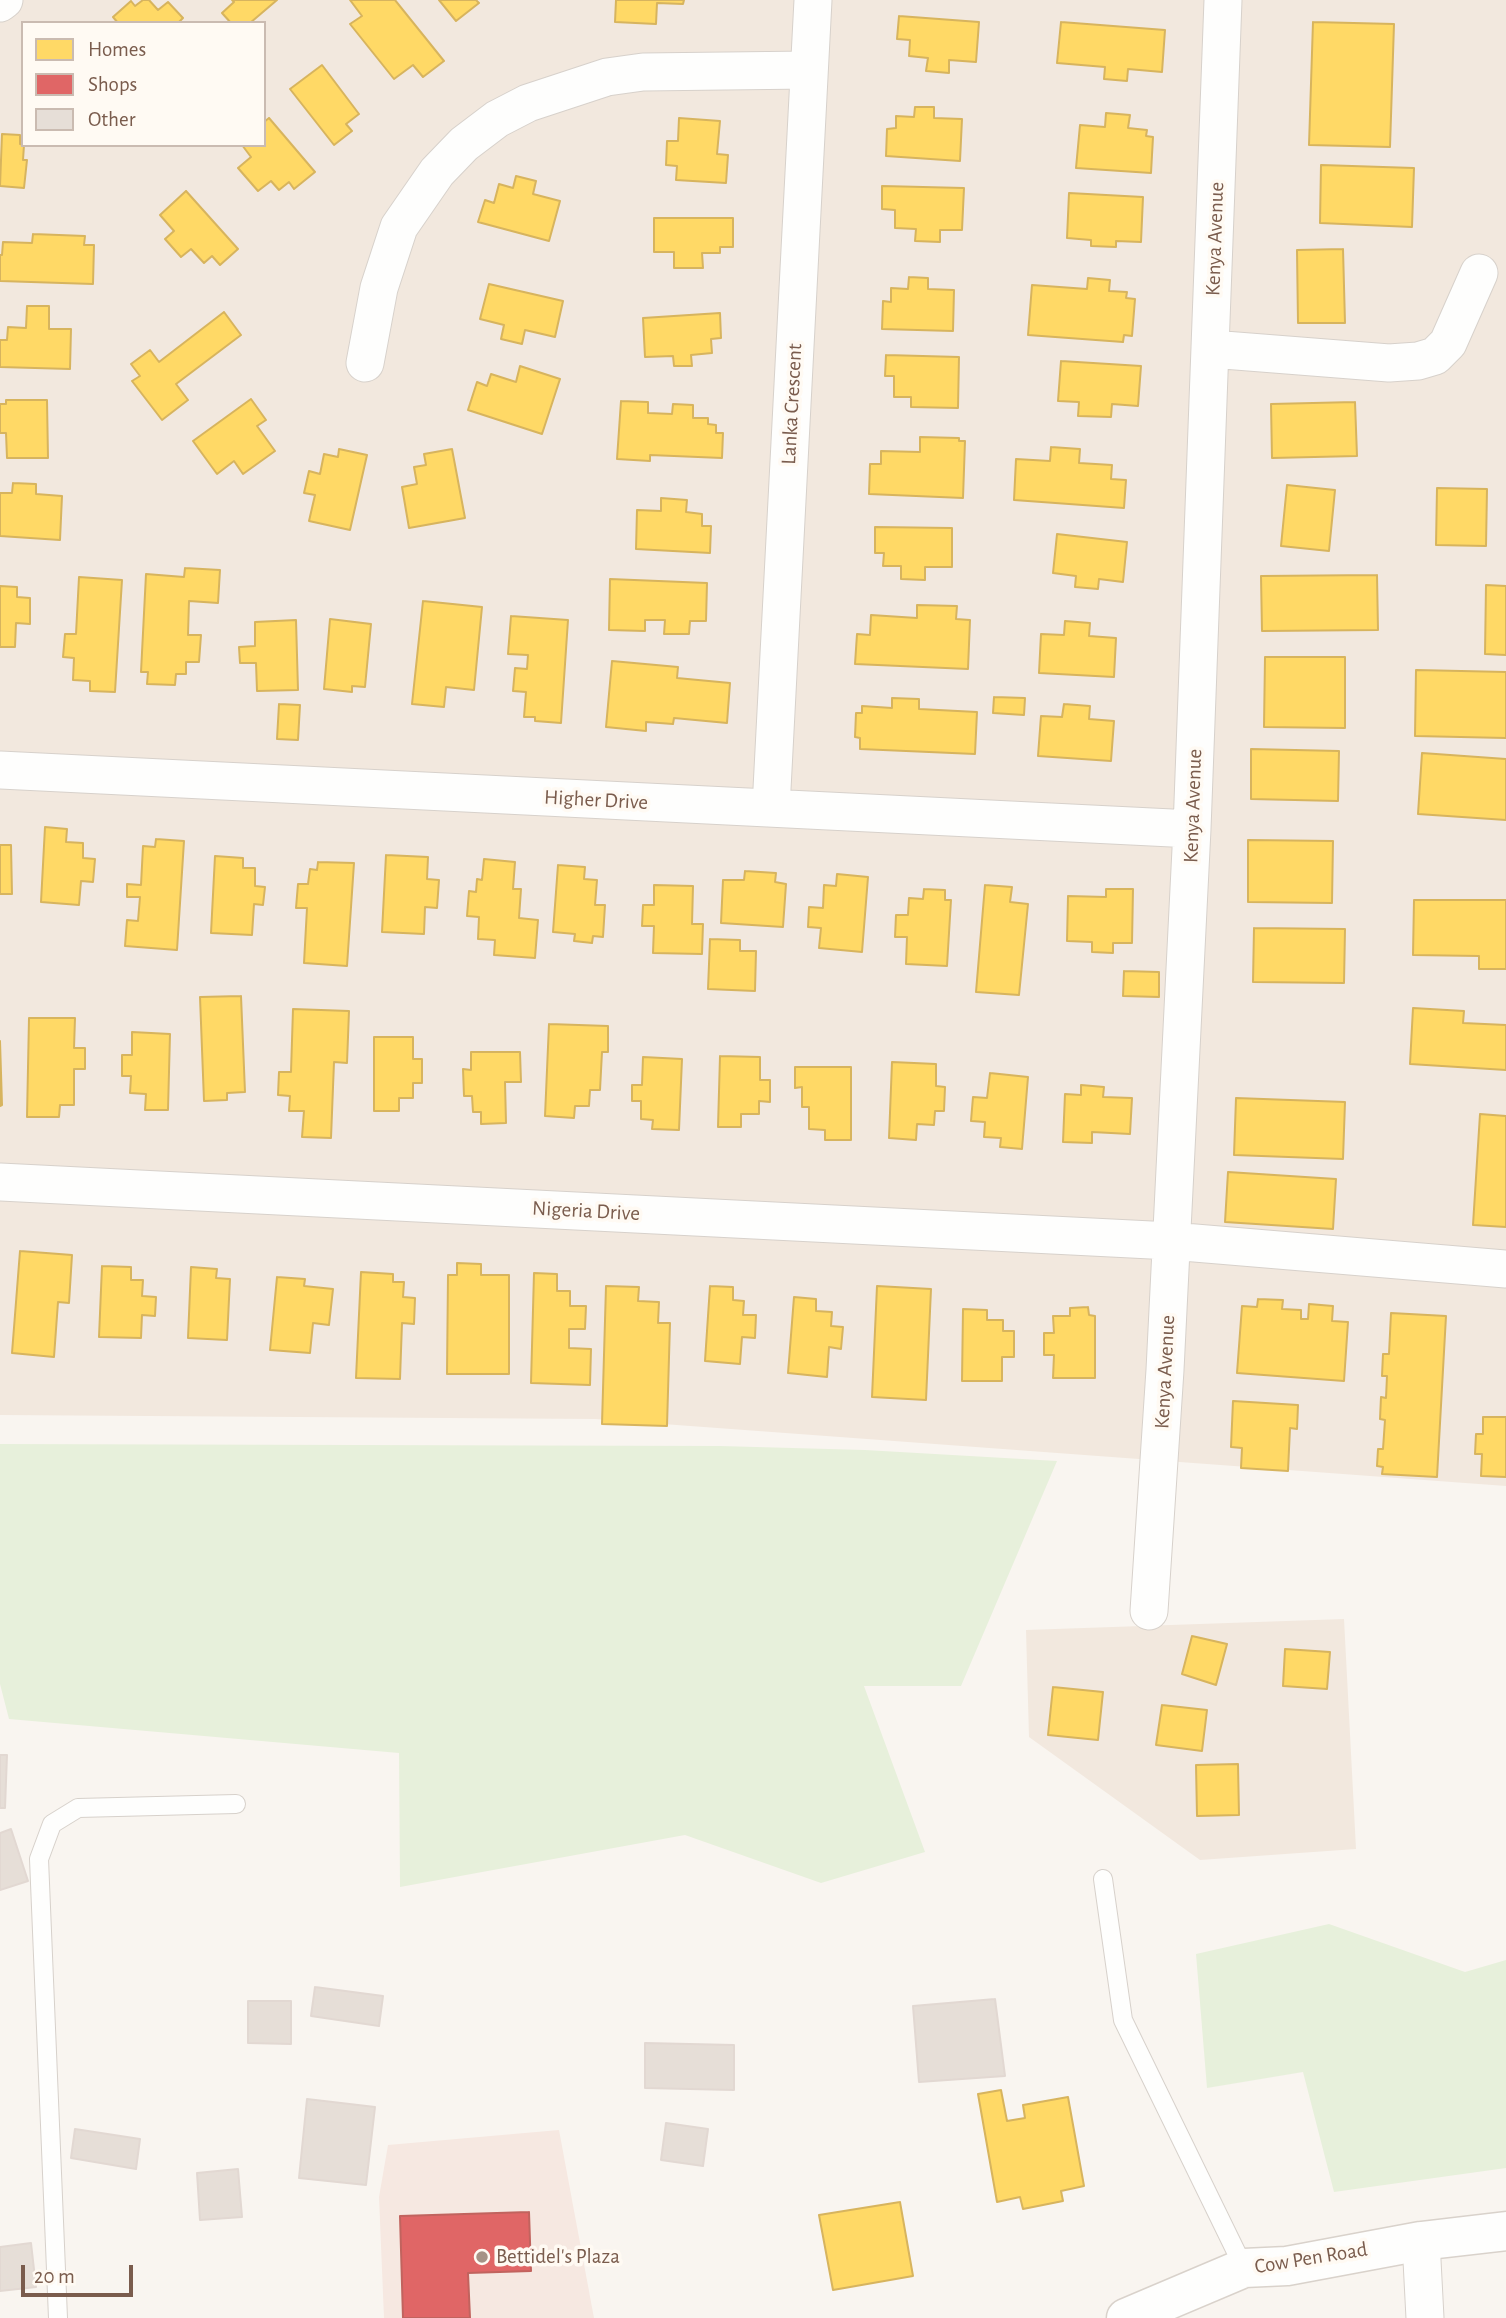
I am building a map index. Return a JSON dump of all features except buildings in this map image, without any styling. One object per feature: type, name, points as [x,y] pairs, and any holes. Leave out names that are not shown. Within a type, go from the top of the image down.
[{"type":"main road","name":"Cow Pen Road","points":[[1126,2318],[1244,2268],[1287,2266],[1421,2241],[1506,2231]]},
{"type":"street","name":"Lanka Crescent","points":[[771,808],[813,0]]},
{"type":"street","name":"Kenya Avenue","points":[[1149,1611],[1166,1370],[1192,829],[1223,0]]},
{"type":"street","points":[[365,363],[379,288],[399,227],[438,172],[464,144],[497,119],[528,103],[607,76],[643,72],[809,70]]},
{"type":"street","points":[[1211,349],[1389,363],[1418,361],[1435,356],[1448,342],[1479,273]]},
{"type":"street","name":"Higher Drive","points":[[0,770],[1192,829]]},
{"type":"street","name":"Nigeria Drive","points":[[0,1182],[1171,1241],[1506,1269]]},
{"type":"street","points":[[1421,2241],[1425,2318]]},
{"type":"lane","points":[[58,2318],[38,1858],[52,1824],[78,1808],[236,1804]]},
{"type":"lane","points":[[1103,1879],[1123,2020],[1244,2268]]},
{"type":"shaded area","points":[[0,0],[1506,0],[1506,1486],[595,1419],[0,1415]]},
{"type":"shaded area","points":[[1344,1619],[1356,1849],[1200,1860],[1029,1737],[1026,1630]]},
{"type":"shaded area","name":"Bettidel's Plaza","points":[[559,2130],[594,2318],[384,2318],[379,2197],[388,2145]]},
{"type":"green space","points":[[0,1444],[720,1446],[865,1450],[1057,1461],[961,1686],[864,1686],[925,1852],[821,1883],[685,1835],[400,1887],[399,1753],[9,1719],[0,1684]]},
{"type":"green space","points":[[1329,1924],[1465,1972],[1506,1960],[1506,2168],[1334,2192],[1303,2072],[1207,2088],[1196,1954]]},
{"type":"place","name":"Bettidel's Plaza","points":[[482,2257]]}]
